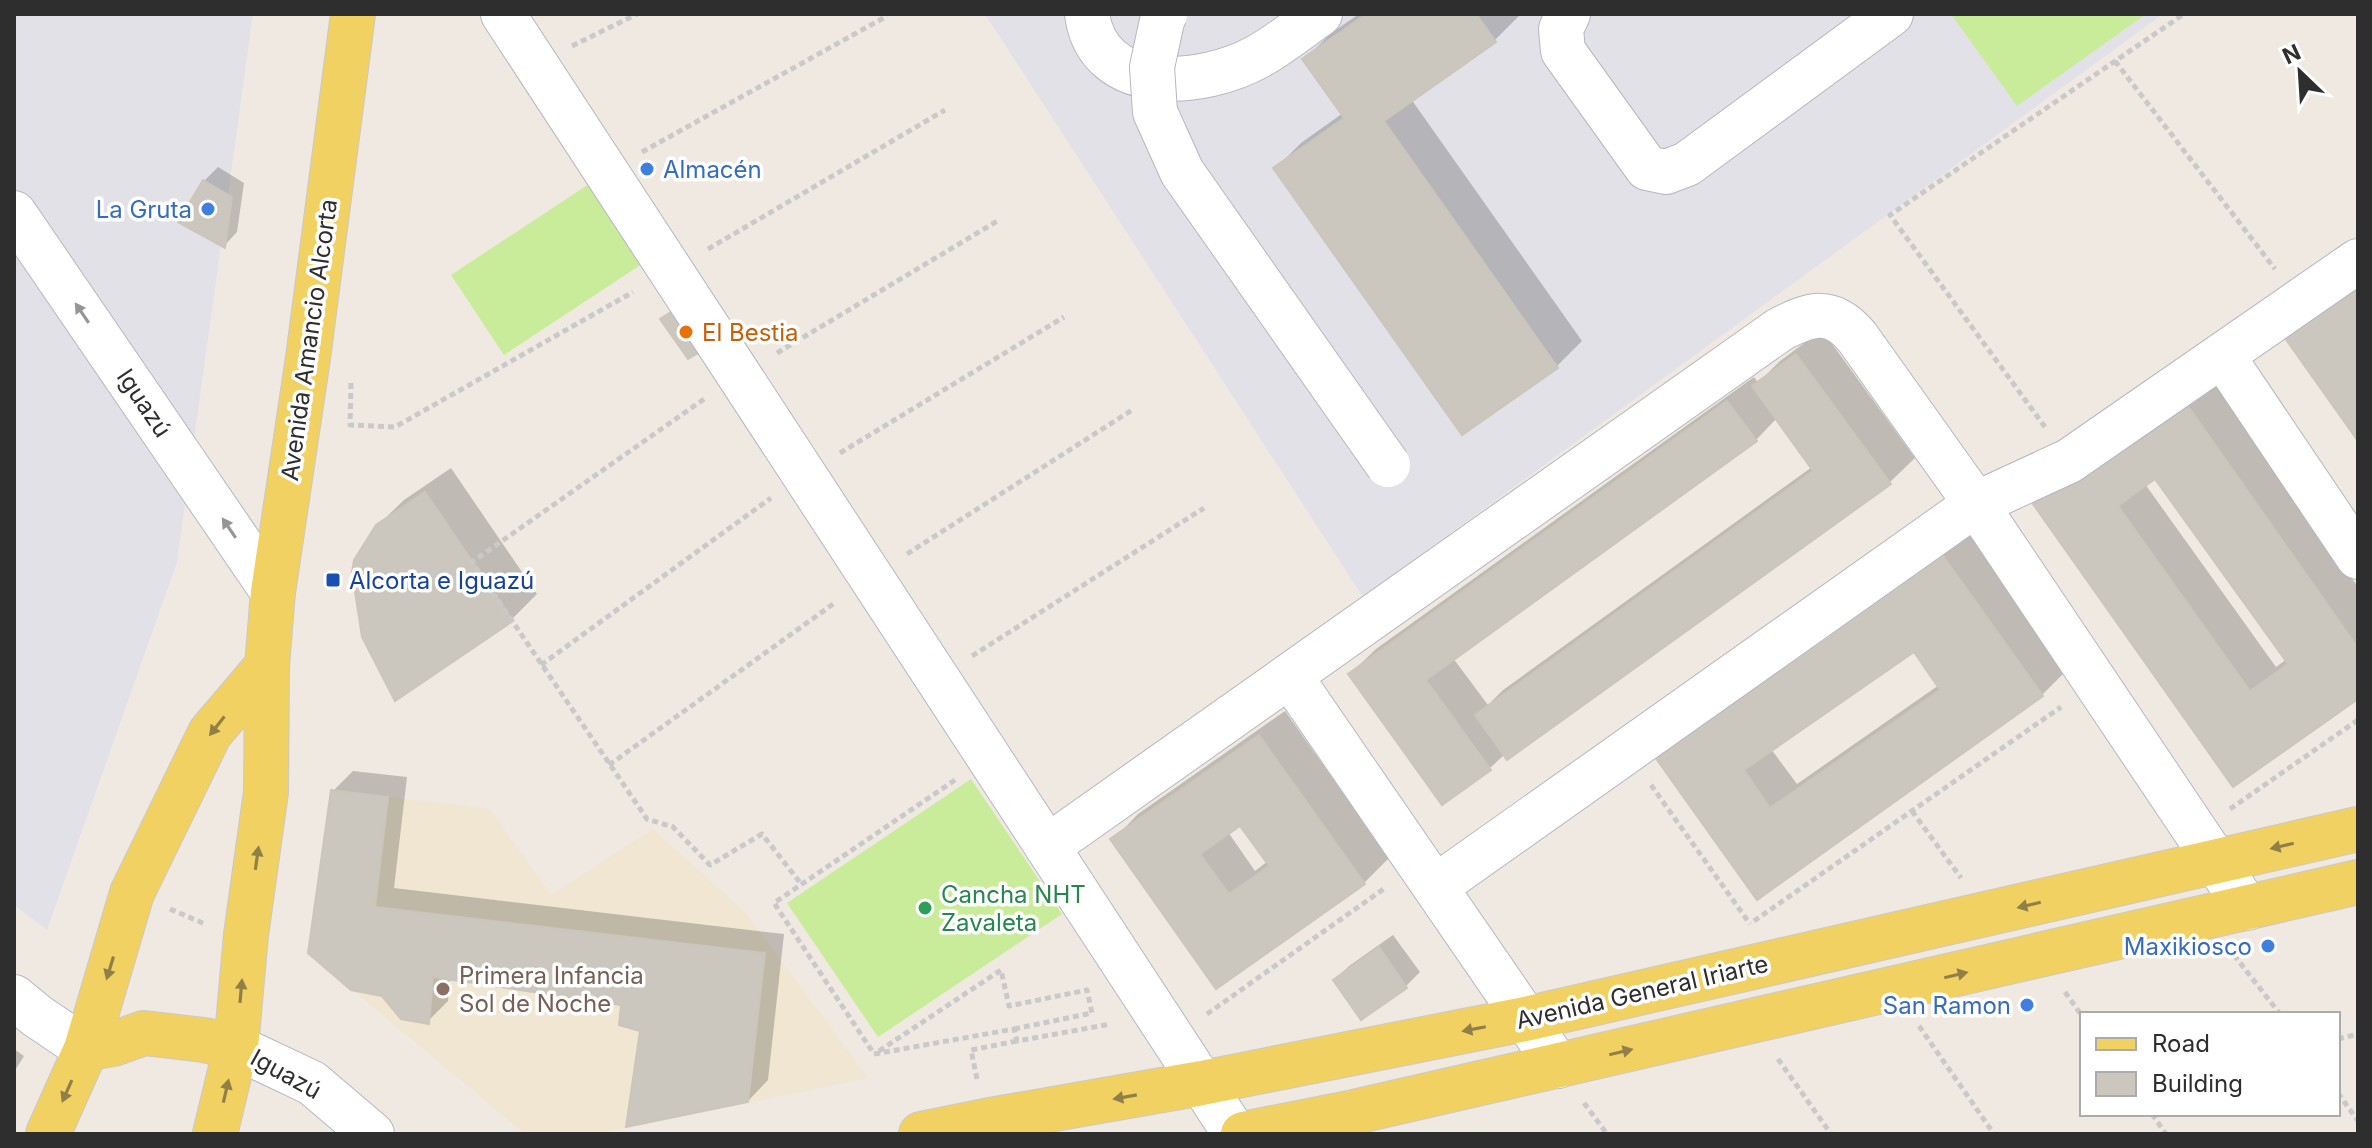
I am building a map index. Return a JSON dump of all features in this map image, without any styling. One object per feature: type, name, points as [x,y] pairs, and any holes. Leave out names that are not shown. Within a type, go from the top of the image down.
[{"type":"main road","name":"Avenida Amancio Alcorta","points":[[215,1134],[236,1047],[246,935],[266,792],[267,666],[273,592],[308,358],[353,14]]},
{"type":"main road","points":[[48,1134],[86,1049],[132,893],[210,733],[267,666]]},
{"type":"main road","name":"Avenida General Iriarte","points":[[921,1134],[1202,1083],[1525,1019],[1987,914],[2206,847],[2358,829]]},
{"type":"main road","points":[[1243,1134],[1356,1123],[1558,1066],[2358,882]]},
{"type":"main road","points":[[86,1049],[144,1033],[236,1047]]},
{"type":"street","points":[[503,14],[1235,1134]]},
{"type":"street","points":[[1087,14],[1091,33],[1113,65],[1151,77],[1172,79],[1197,77],[1258,57],[1320,14]]},
{"type":"street","points":[[1165,14],[1152,67],[1155,112],[1182,172],[1388,465]]},
{"type":"street","points":[[1568,14],[1561,29],[1563,51],[1647,168],[1666,172],[1687,164],[1891,14]]},
{"type":"street","name":"Iguazú","points":[[14,213],[273,592]]},
{"type":"street","points":[[1428,875],[1628,751],[1976,504],[2069,461],[2358,261]]},
{"type":"street","points":[[1047,847],[1779,330],[1800,319],[1814,316],[1839,319],[1849,327],[1976,504],[2247,908]]},
{"type":"street","points":[[2222,355],[2358,557]]},
{"type":"street","points":[[1290,676],[1558,1066]]},
{"type":"street","points":[[14,997],[86,1049]]},
{"type":"street","name":"Iguazú","points":[[236,1047],[312,1083],[372,1134]]},
{"type":"path","points":[[535,63],[637,14]]},
{"type":"path","points":[[2069,461],[1890,215],[2184,14]]},
{"type":"path","points":[[606,171],[887,16]]},
{"type":"path","points":[[2115,61],[2300,301]]},
{"type":"path","points":[[308,358],[352,362],[350,425],[395,427],[671,271],[945,110]]},
{"type":"path","points":[[802,885],[762,834],[710,865],[673,827],[647,819],[472,562],[739,375],[999,220]]},
{"type":"path","points":[[541,665],[804,474],[1064,317]]},
{"type":"path","points":[[609,765],[871,577],[1132,410]]},
{"type":"path","points":[[937,678],[1204,508]]},
{"type":"path","points":[[1628,751],[1750,924],[2095,683]]},
{"type":"path","points":[[2206,847],[2358,720]]},
{"type":"path","points":[[874,1054],[774,903],[989,757]]},
{"type":"path","points":[[1912,811],[1987,914]]},
{"type":"path","points":[[971,1050],[1158,1016],[1199,1019],[1428,875]]},
{"type":"path","points":[[165,907],[213,927]]},
{"type":"path","points":[[2204,917],[2278,1012]]},
{"type":"path","points":[[1001,970],[1009,1006],[1087,990],[1092,1013],[874,1054],[1001,970]]},
{"type":"path","points":[[1893,989],[1994,1134]]},
{"type":"path","points":[[1753,1022],[1831,1134]]},
{"type":"path","points":[[1014,1029],[1017,1041]]},
{"type":"path","points":[[2340,1096],[2358,1121]]},
{"type":"path","points":[[2153,1116],[2166,1134]]},
{"type":"shaded area","points":[[14,14],[253,14],[177,562],[47,930],[14,905]]},
{"type":"shaded area","points":[[985,14],[2163,14],[1363,597]]},
{"type":"shaded area","points":[[331,790],[490,809],[551,895],[653,829],[746,913],[868,1078],[594,1134],[525,1134],[308,953]]},
{"type":"green space","points":[[1951,14],[2146,14],[2017,106]]},
{"type":"green space","points":[[595,180],[648,260],[504,355],[451,275]]},
{"type":"green space","name":"Cancha NHT Zavaleta","points":[[971,779],[1062,914],[878,1037],[787,903]]},
{"type":"building","points":[[1366,14],[1476,14],[1496,42],[1384,121],[1558,368],[1462,435],[1273,168],[1344,118],[1302,59]]},
{"type":"building","name":"La Gruta","points":[[203,180],[232,197],[225,248],[178,222]]},
{"type":"building","points":[[2358,286],[2358,441],[2285,338]]},
{"type":"building","name":"El Bestia","points":[[685,303],[712,345],[688,359],[660,319]]},
{"type":"building","points":[[1796,354],[1891,484],[1507,760],[1475,715],[1813,471],[1752,386]]},
{"type":"building","points":[[2183,399],[2358,648],[2358,699],[2233,787],[2033,504]],"holes":[[[2155,479],[2288,664],[2250,691],[2118,506]]]},
{"type":"building","points":[[1727,401],[1757,441],[1426,680],[1491,770],[1442,805],[1348,674]]},
{"type":"building","points":[[425,492],[513,621],[395,701],[362,637],[352,572],[354,560],[376,525]]},
{"type":"building","points":[[1941,553],[2043,696],[1757,900],[1655,757]],"holes":[[[1914,652],[1940,690],[1770,808],[1744,770]]]},
{"type":"building","points":[[1259,735],[1365,884],[1216,989],[1110,839]],"holes":[[[1240,826],[1269,866],[1229,894],[1200,854]]]},
{"type":"building","points":[[331,790],[388,797],[375,907],[765,953],[748,1102],[626,1127],[640,1031],[619,1025],[621,1005],[433,977],[429,1024],[401,1019],[382,996],[351,990],[308,953]]},
{"type":"building","points":[[1379,947],[1407,988],[1361,1020],[1333,980]]},
{"type":"place","name":"Almacén","points":[[647,169]]},
{"type":"place","name":"La Gruta","points":[[208,209]]},
{"type":"place","name":"El Bestia","points":[[686,332]]},
{"type":"place","name":"Alcorta e Iguazú","points":[[333,580]]},
{"type":"place","name":"Cancha NHT Zavaleta","points":[[925,908]]},
{"type":"place","name":"Maxikiosco","points":[[2268,946]]},
{"type":"place","name":"Primera Infancia Sol de Noche","points":[[443,989]]},
{"type":"place","name":"San Ramon","points":[[2027,1005]]}]
